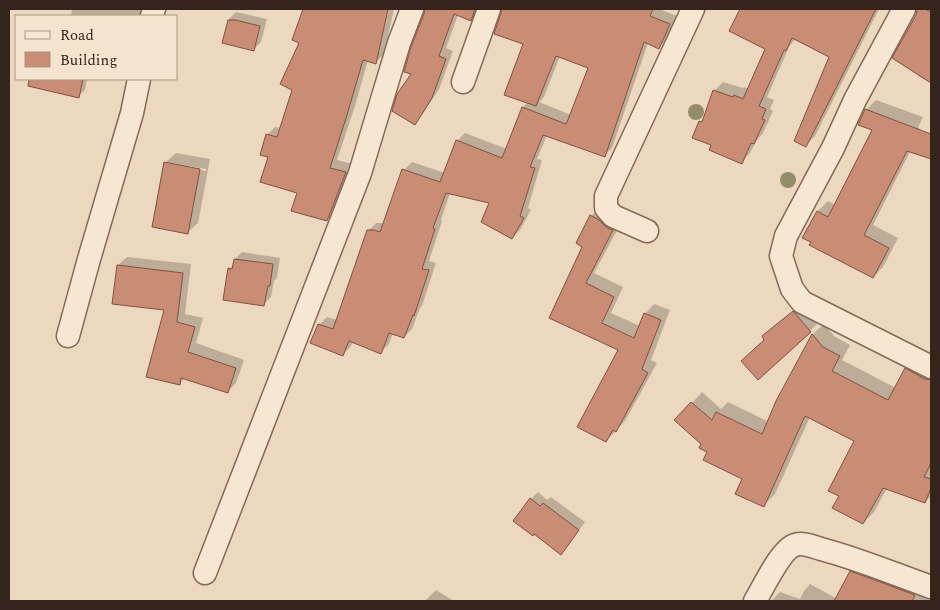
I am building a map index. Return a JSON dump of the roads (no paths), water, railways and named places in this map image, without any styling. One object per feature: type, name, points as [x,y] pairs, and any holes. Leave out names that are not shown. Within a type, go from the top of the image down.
[{"type":"street","points":[[205,573],[360,172],[399,43],[412,9]]},
{"type":"street","points":[[464,82],[489,9]]},
{"type":"street","points":[[646,231],[612,216],[606,208],[606,196],[694,9]]},
{"type":"street","points":[[904,9],[855,100],[833,148],[786,236],[781,256],[792,289],[802,302],[931,367]]},
{"type":"street","points":[[68,336],[132,112],[139,80]]},
{"type":"street","points":[[755,601],[778,561],[788,549],[796,544],[852,558],[931,587]]}]
